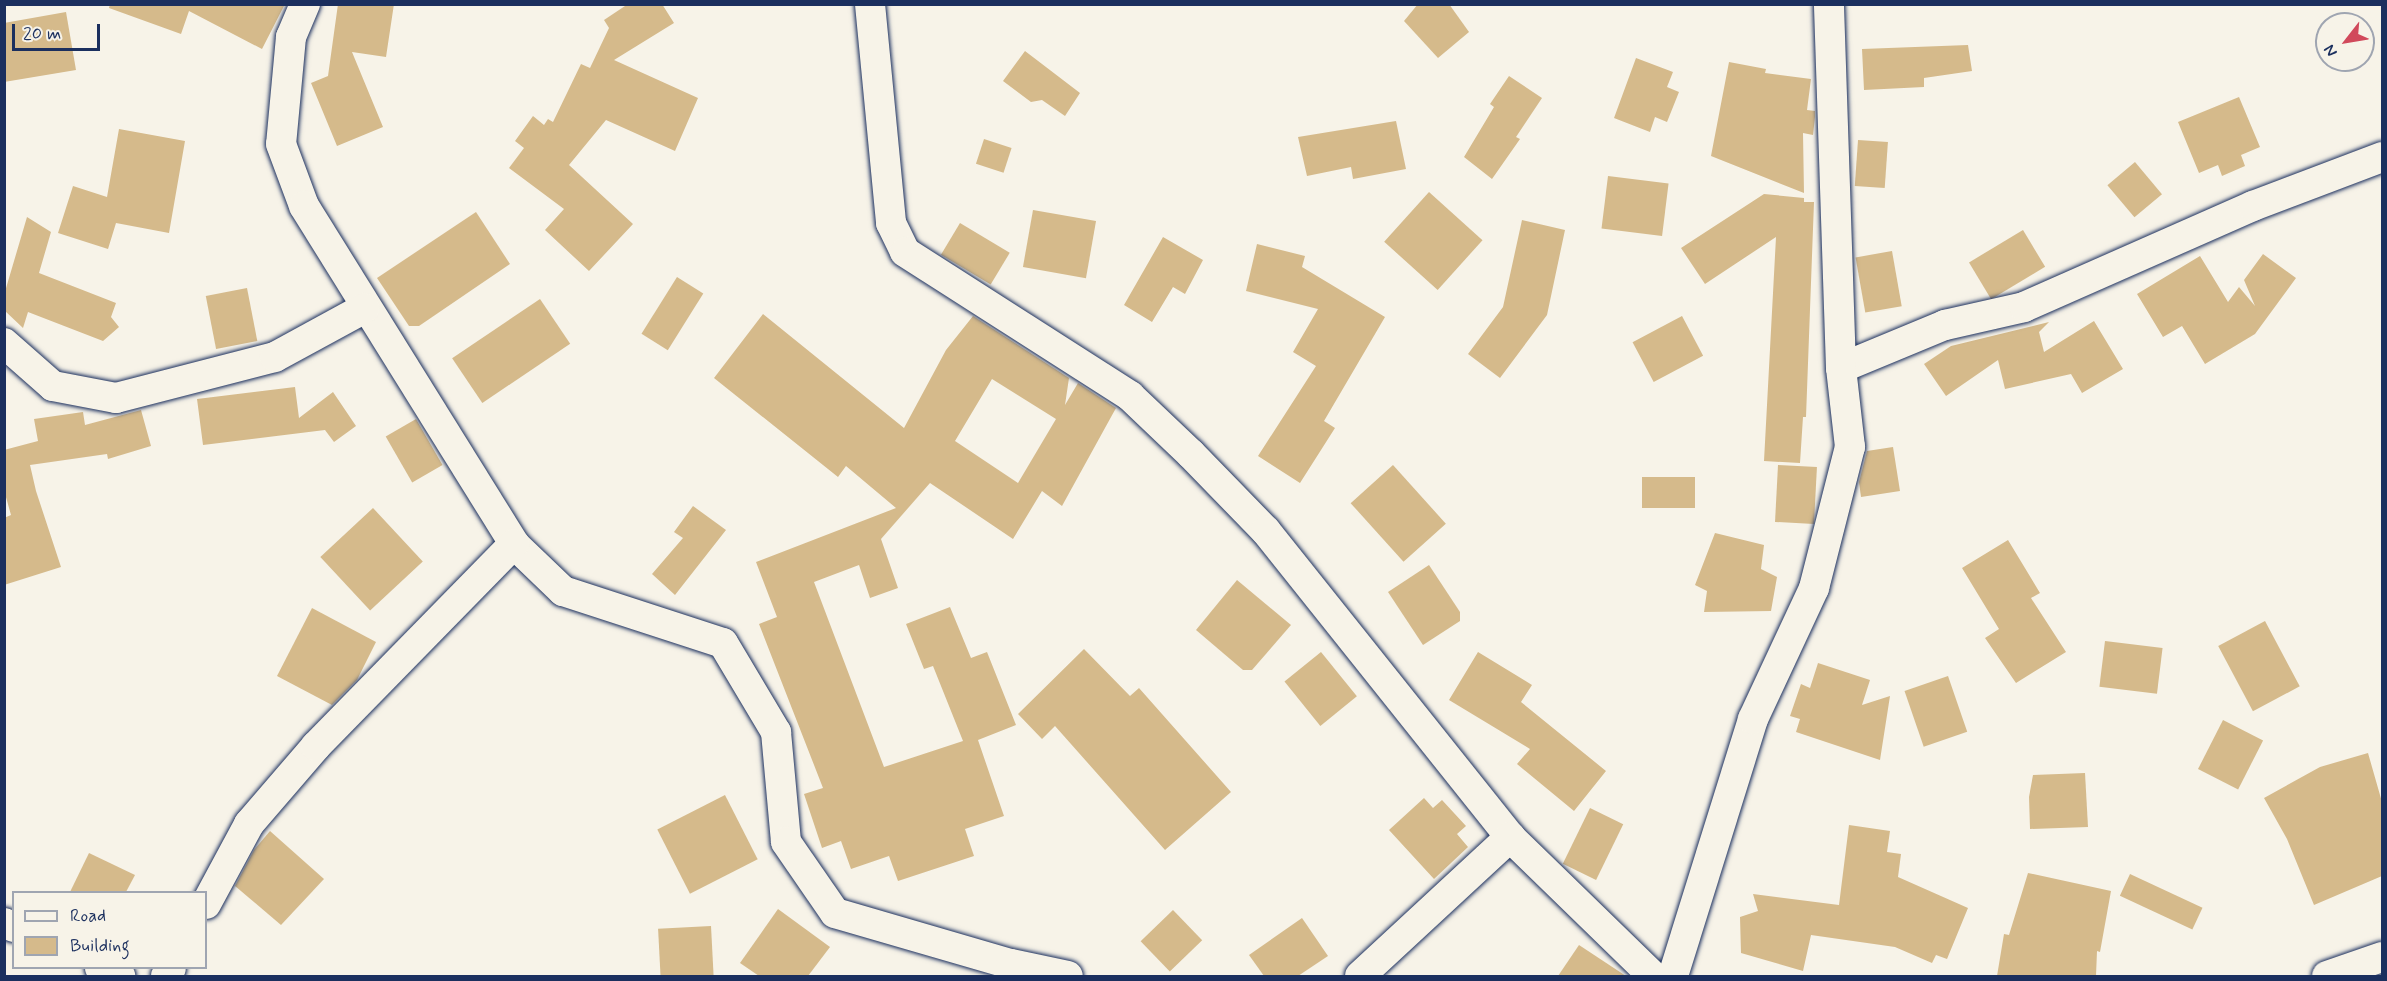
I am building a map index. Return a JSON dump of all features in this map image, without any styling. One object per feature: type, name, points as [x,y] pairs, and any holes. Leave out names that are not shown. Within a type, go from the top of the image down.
[{"type":"street","points":[[305,4],[291,37],[280,144],[304,206],[365,308],[514,544],[563,591],[723,643],[776,732],[786,842],[835,913],[1011,964],[1068,976]]},
{"type":"street","points":[[870,4],[891,223],[905,252],[1130,396],[1191,454],[1266,531],[1510,837],[1653,976]]},
{"type":"street","points":[[1673,976],[1753,720],[1814,588],[1850,447],[1841,368],[1829,4]]},
{"type":"street","points":[[1841,368],[1945,325],[2025,307],[2253,206],[2382,157]]},
{"type":"street","points":[[4,343],[53,386],[116,398],[275,357],[365,308]]},
{"type":"street","points":[[207,902],[249,824],[316,746],[514,544]]},
{"type":"street","points":[[1360,976],[1510,837]]},
{"type":"street","points":[[2327,976],[2382,957]]},
{"type":"street","points":[[102,969],[120,976]]},
{"type":"building","points":[[110,4],[285,4],[262,49],[189,11],[181,34],[109,8]]},
{"type":"building","points":[[338,4],[394,4],[386,57],[352,52],[383,127],[337,146],[311,83],[328,76]]},
{"type":"building","points":[[628,4],[662,4],[674,23],[614,60],[698,98],[675,151],[606,120],[569,165],[633,224],[589,271],[545,230],[564,209],[509,168],[524,148],[515,141],[533,116],[544,125],[548,119],[553,122],[581,64],[590,68],[609,28],[604,20]]},
{"type":"building","points":[[1418,4],[1449,4],[1469,32],[1438,58],[1404,21]]},
{"type":"building","points":[[66,12],[76,70],[4,82],[4,23]]},
{"type":"building","points":[[1968,45],[1972,71],[1924,78],[1924,87],[1864,90],[1862,49]]},
{"type":"building","points":[[1025,51],[1080,93],[1065,116],[1042,100],[1031,102],[1003,81]]},
{"type":"building","points":[[1636,58],[1673,72],[1667,87],[1679,92],[1667,122],[1655,117],[1650,132],[1614,118]]},
{"type":"building","points":[[1729,62],[1766,69],[1765,73],[1811,79],[1807,110],[1815,111],[1815,117],[1813,135],[1803,133],[1804,193],[1711,156]]},
{"type":"building","points":[[1509,76],[1542,98],[1516,137],[1520,139],[1492,179],[1464,157],[1494,107],[1490,104]]},
{"type":"building","points":[[2239,97],[2260,147],[2241,155],[2245,166],[2222,176],[2218,165],[2199,173],[2178,122]]},
{"type":"building","points":[[1396,121],[1406,169],[1353,179],[1351,167],[1307,176],[1298,137]]},
{"type":"building","points":[[119,129],[185,141],[169,233],[116,223],[108,249],[58,233],[73,186],[107,197]]},
{"type":"building","points":[[984,139],[1012,148],[1004,173],[976,164]]},
{"type":"building","points":[[1858,140],[1888,142],[1885,188],[1855,186]]},
{"type":"building","points":[[2135,162],[2162,194],[2134,217],[2107,185]]},
{"type":"building","points":[[1608,176],[1669,183],[1662,236],[1602,229]]},
{"type":"building","points":[[1429,192],[1483,240],[1438,290],[1384,242]]},
{"type":"building","points":[[1764,194],[1804,198],[1804,202],[1814,202],[1806,417],[1803,417],[1800,463],[1764,461],[1776,237],[1705,284],[1681,248]]},
{"type":"building","points":[[1033,210],[1096,221],[1086,278],[1023,267]]},
{"type":"building","points":[[476,212],[510,264],[419,326],[409,326],[377,278]]},
{"type":"building","points":[[27,217],[51,232],[39,273],[116,303],[111,317],[119,327],[103,341],[28,312],[23,328],[4,310],[4,295]]},
{"type":"building","points":[[1522,220],[1565,230],[1547,315],[1500,378],[1468,354],[1503,307]]},
{"type":"building","points":[[960,223],[1010,253],[991,285],[941,255]]},
{"type":"building","points":[[2023,230],[2045,267],[1991,299],[1969,262]]},
{"type":"building","points":[[1163,237],[1203,260],[1185,294],[1173,287],[1152,322],[1124,305]]},
{"type":"building","points":[[1257,244],[1305,256],[1302,267],[1385,317],[1324,421],[1335,428],[1300,483],[1258,456],[1316,366],[1293,352],[1318,309],[1246,291]]},
{"type":"building","points":[[1892,251],[1902,306],[1865,313],[1856,257]]},
{"type":"building","points":[[2263,254],[2296,278],[2255,334],[2205,364],[2182,326],[2163,337],[2137,294],[2200,256],[2228,302],[2239,287],[2255,306],[2244,280]]},
{"type":"building","points":[[677,277],[703,293],[668,350],[641,334]]},
{"type":"building","points":[[247,288],[257,341],[216,349],[206,296]]},
{"type":"building","points":[[540,299],[570,344],[482,403],[452,358]]},
{"type":"building","points":[[763,314],[904,428],[946,350],[973,316],[1069,378],[1065,405],[1078,383],[1116,408],[1062,506],[1042,491],[1013,539],[930,483],[881,539],[898,588],[870,598],[859,565],[814,582],[884,767],[963,741],[933,666],[924,669],[906,624],[950,607],[971,658],[987,652],[1016,725],[978,740],[1004,816],[965,829],[974,856],[898,881],[889,856],[851,869],[841,841],[822,848],[804,794],[823,788],[759,624],[777,617],[756,562],[896,508],[846,466],[838,477],[714,378]],"holes":[[[992,379],[1056,419],[1018,483],[955,441]]]},
{"type":"building","points":[[1682,316],[1703,356],[1654,382],[1633,342]]},
{"type":"building","points":[[2094,321],[2123,369],[2082,393],[2071,374],[2005,389],[1998,360],[1946,396],[1924,364],[1951,346],[2049,322],[2039,332],[2044,352]]},
{"type":"building","points":[[295,387],[299,418],[333,392],[356,426],[334,442],[325,430],[203,445],[197,399]]},
{"type":"building","points":[[141,410],[151,446],[108,459],[107,454],[30,465],[36,491],[61,567],[4,585],[4,518],[11,515],[4,490],[4,450],[38,441],[34,419],[83,412],[85,425]]},
{"type":"building","points":[[416,419],[442,465],[412,482],[386,437]]},
{"type":"building","points":[[1893,447],[1900,491],[1861,497],[1859,482],[1867,451]]},
{"type":"building","points":[[1393,465],[1446,524],[1404,562],[1351,503]]},
{"type":"building","points":[[1778,465],[1817,467],[1814,524],[1775,522]]},
{"type":"building","points":[[1642,477],[1695,477],[1695,508],[1642,508]]},
{"type":"building","points":[[693,506],[726,530],[675,595],[652,574],[683,538],[674,532]]},
{"type":"building","points":[[373,508],[423,561],[370,610],[320,557]]},
{"type":"building","points":[[1715,533],[1764,545],[1761,569],[1777,577],[1771,611],[1704,612],[1707,591],[1695,585]]},
{"type":"building","points":[[2008,540],[2040,593],[2031,598],[2066,652],[2016,683],[1985,638],[1999,629],[1962,568]]},
{"type":"building","points":[[1429,565],[1460,612],[1460,621],[1423,645],[1388,592]]},
{"type":"building","points":[[1237,580],[1291,625],[1252,670],[1243,670],[1196,630]]},
{"type":"building","points":[[312,608],[376,642],[357,680],[332,705],[277,676]]},
{"type":"building","points":[[2265,621],[2300,686],[2253,711],[2218,646]]},
{"type":"building","points":[[2105,641],[2163,648],[2157,694],[2099,687]]},
{"type":"building","points":[[1084,649],[1130,696],[1139,688],[1231,792],[1165,850],[1055,726],[1042,739],[1018,714]]},
{"type":"building","points":[[1321,652],[1357,696],[1320,726],[1284,682]]},
{"type":"building","points":[[1478,652],[1532,685],[1521,702],[1606,771],[1574,811],[1517,764],[1530,749],[1449,700]]},
{"type":"building","points":[[1818,663],[1870,680],[1862,705],[1890,696],[1880,760],[1796,732],[1800,719],[1790,716],[1801,684],[1810,688]]},
{"type":"building","points":[[1948,676],[1967,732],[1924,747],[1905,691]]},
{"type":"building","points":[[2223,720],[2263,740],[2238,789],[2198,769]]},
{"type":"building","points":[[2368,753],[2382,802],[2382,876],[2314,905],[2287,839],[2264,798],[2320,767]]},
{"type":"building","points":[[2085,773],[2088,827],[2030,829],[2029,797],[2033,775]]},
{"type":"building","points":[[725,795],[758,859],[690,894],[657,830]]},
{"type":"building","points":[[1424,798],[1433,808],[1442,800],[1466,826],[1457,834],[1468,847],[1434,879],[1389,830]]},
{"type":"building","points":[[1590,808],[1623,824],[1596,880],[1563,864]]},
{"type":"building","points":[[1849,825],[1890,831],[1887,852],[1901,854],[1898,877],[1968,908],[1947,959],[1936,955],[1932,963],[1895,947],[1811,935],[1803,971],[1741,953],[1740,917],[1758,911],[1753,894],[1839,905]]},
{"type":"building","points":[[270,831],[324,879],[281,925],[235,886],[254,850]]},
{"type":"building","points":[[89,853],[135,875],[127,891],[70,891]]},
{"type":"building","points":[[2028,873],[2111,891],[2100,952],[2097,951],[2096,976],[1997,976],[2004,934],[2009,935]]},
{"type":"building","points":[[2130,874],[2203,908],[2192,930],[2120,896]]},
{"type":"building","points":[[778,909],[830,947],[808,976],[759,976],[740,963]]},
{"type":"building","points":[[1173,910],[1202,940],[1170,971],[1141,941]]},
{"type":"building","points":[[1302,918],[1328,956],[1298,976],[1264,976],[1249,955]]},
{"type":"building","points":[[711,926],[714,976],[661,976],[658,929]]},
{"type":"building","points":[[1579,945],[1626,976],[1558,976]]}]
